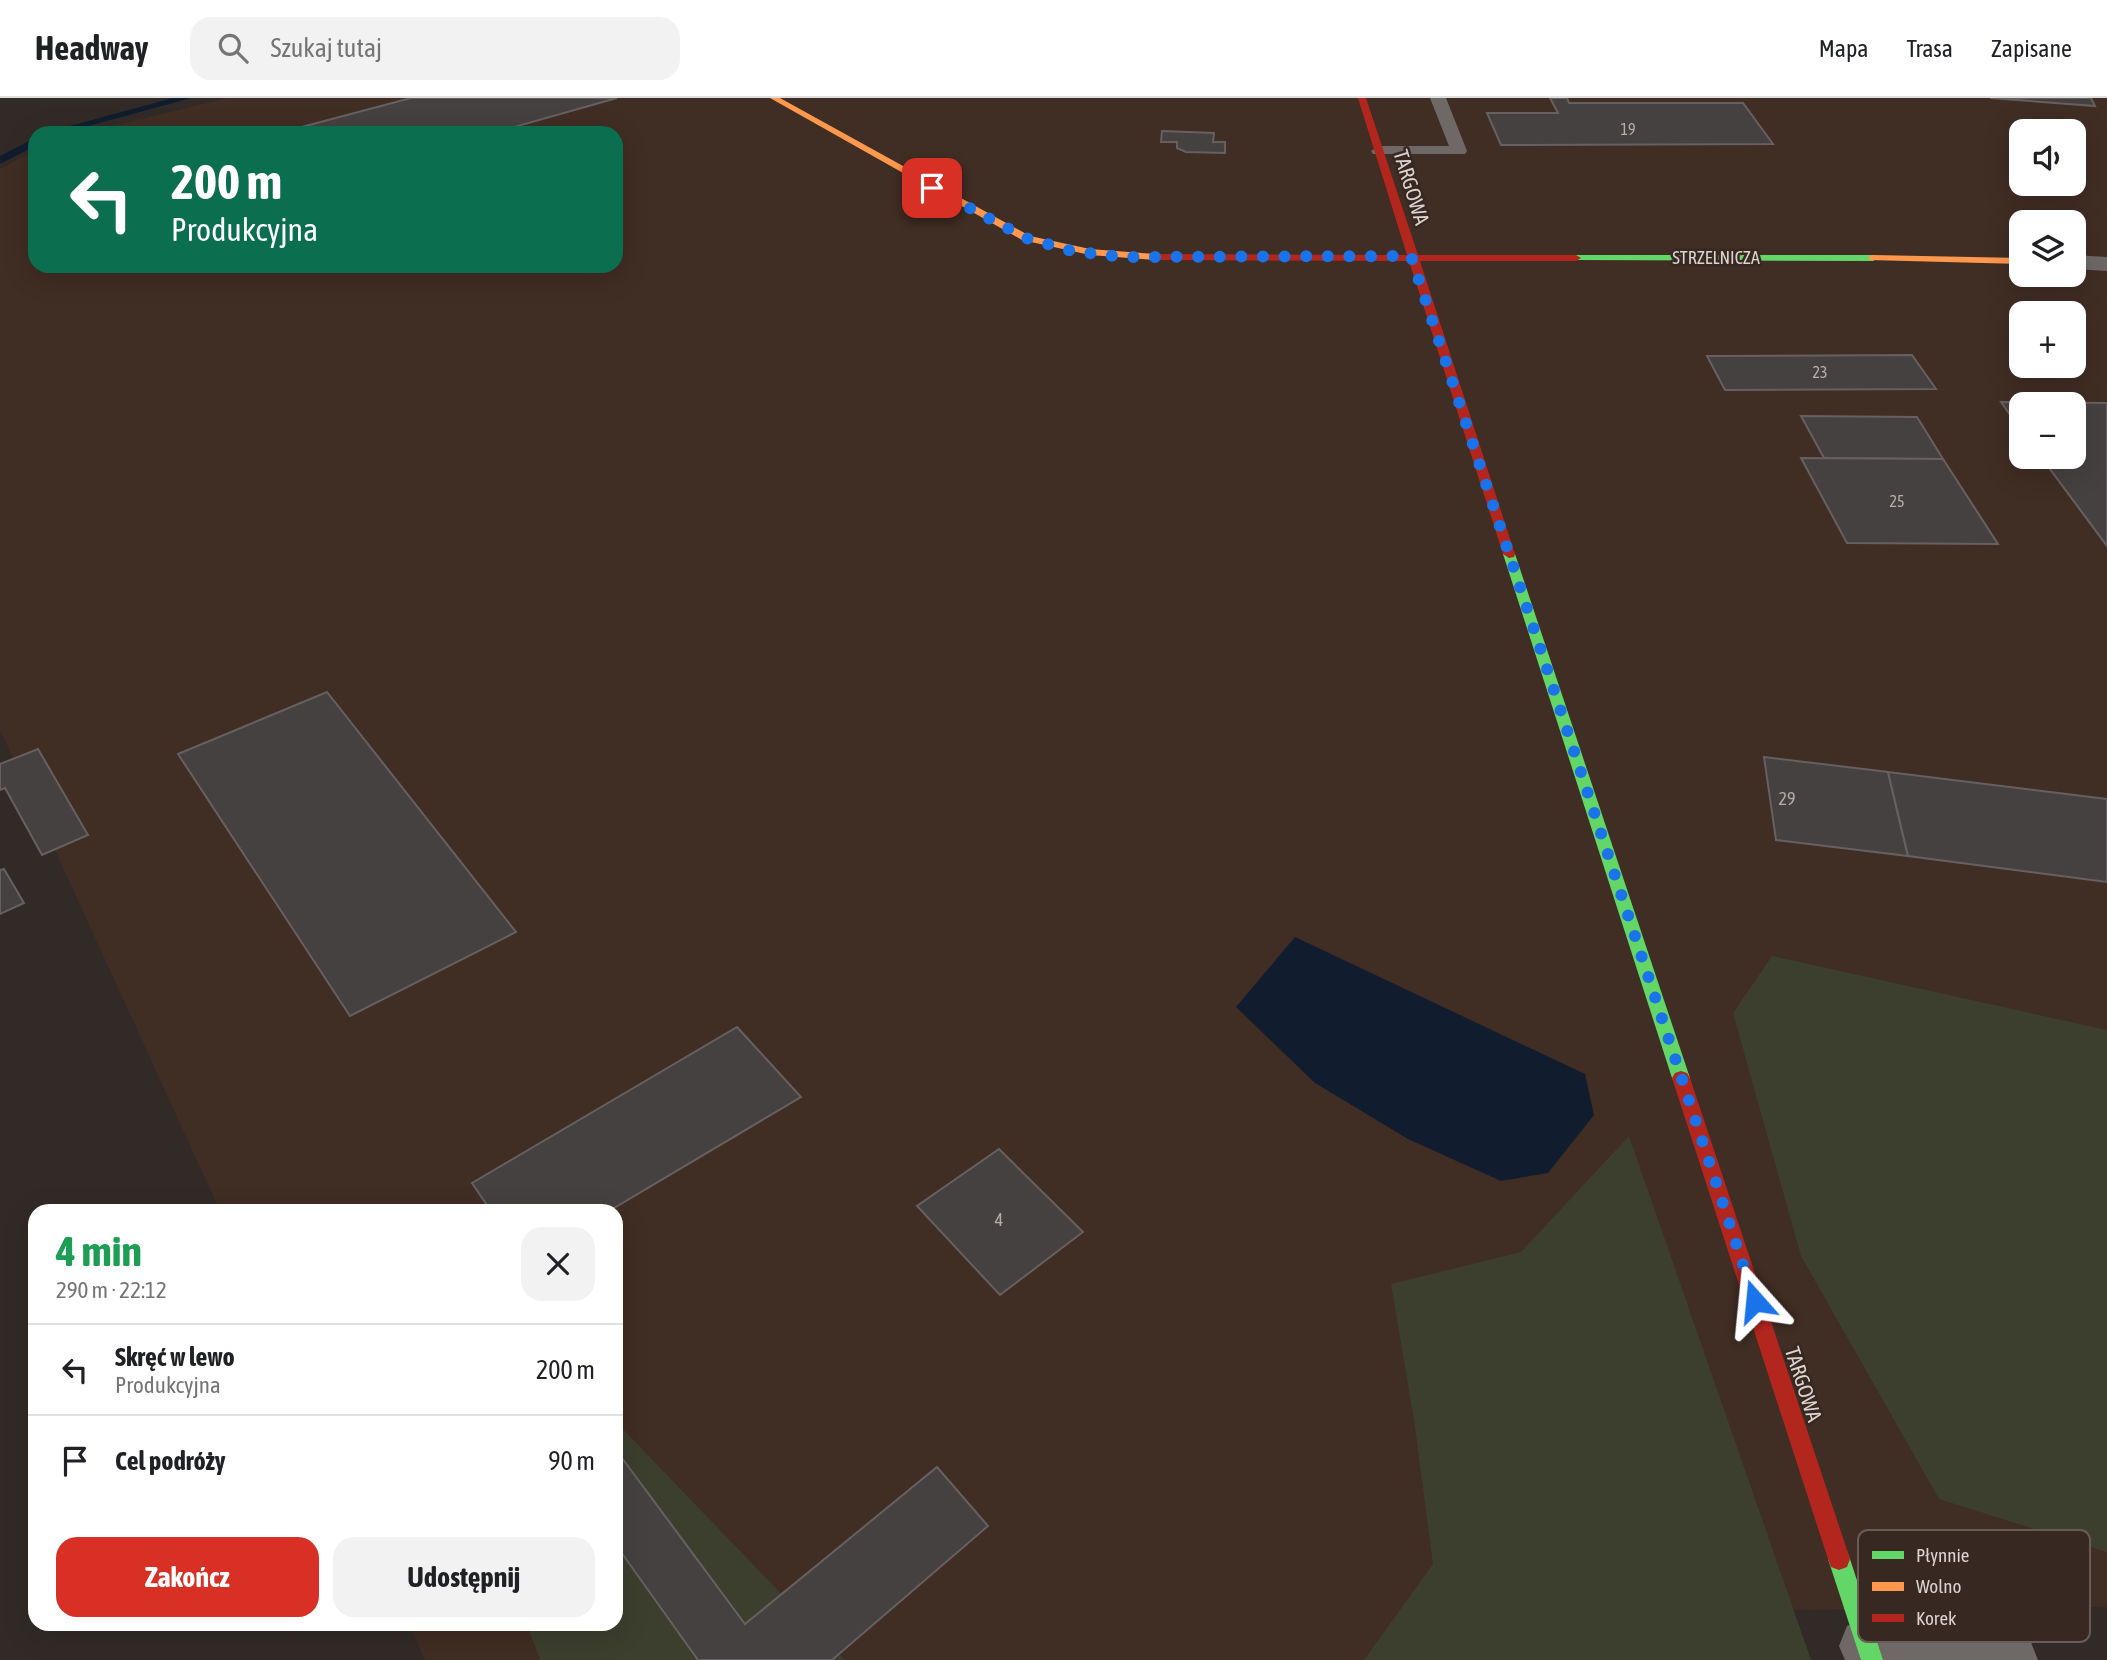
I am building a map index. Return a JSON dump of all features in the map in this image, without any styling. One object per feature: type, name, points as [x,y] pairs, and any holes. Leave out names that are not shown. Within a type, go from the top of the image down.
[{"type":"street","name":"STRZELNICZA","points":[[774,98],[977,214],[1026,238],[1072,251],[1122,257],[1411,256],[2009,261]]},
{"type":"street","name":"TARGOWA","points":[[1362,98],[1411,256],[1858,1616]]},
{"type":"street","points":[[2086,263],[2107,264]]},
{"type":"street","points":[[1870,1653],[2010,1660]]},
{"type":"lane","points":[[1379,151],[1460,151],[1438,98]]},
{"type":"shaded area","points":[[227,98],[2107,98],[2107,1607],[2090,1607],[2090,1530],[1858,1530],[1858,1609],[1770,1610],[1788,1660],[425,1660],[412,1631],[623,1631],[623,1204],[217,1204],[0,730],[0,169],[28,154],[28,273],[623,273],[623,126],[113,126]]},
{"type":"green space","points":[[1772,956],[2107,1030],[2107,1552],[2090,1547],[2090,1530],[2037,1530],[1939,1499],[1801,1256],[1733,1013]]},
{"type":"green space","points":[[1629,1136],[1811,1660],[1364,1660],[1433,1564],[1414,1420],[1391,1284],[1521,1252]]},
{"type":"green space","points":[[623,1429],[845,1660],[540,1660],[530,1631],[623,1631]]},
{"type":"water","points":[[1295,937],[1585,1074],[1594,1115],[1548,1173],[1501,1181],[1408,1139],[1315,1083],[1236,1007]]},
{"type":"building","points":[[411,98],[617,98],[518,126],[305,126]]},
{"type":"building","points":[[1550,98],[1567,98],[1569,103],[1743,103],[1773,144],[1501,145],[1487,113],[1558,113]]},
{"type":"building","points":[[1990,98],[2091,98],[2095,106]]},
{"type":"building","points":[[1162,131],[1214,133],[1213,142],[1225,142],[1225,153],[1186,152],[1177,148],[1177,142],[1161,142]]},
{"type":"building","points":[[1912,355],[1936,389],[1725,390],[1707,356]]},
{"type":"building","points":[[2001,402],[2009,402],[2009,413]]},
{"type":"building","points":[[2086,403],[2107,403],[2107,546],[2050,469],[2086,469]]},
{"type":"building","points":[[1801,416],[1917,417],[1943,459],[1824,458]]},
{"type":"building","points":[[1801,458],[1943,459],[1998,544],[1847,543]]},
{"type":"building","points":[[327,692],[516,932],[350,1016],[178,754]]},
{"type":"building","points":[[38,749],[88,835],[42,855],[5,788],[0,790],[0,764]]},
{"type":"building","points":[[1764,757],[1888,772],[1908,856],[1776,840]]},
{"type":"building","points":[[1888,772],[2107,799],[2107,882],[1908,856]]},
{"type":"building","points":[[4,869],[24,903],[0,914],[0,870]]},
{"type":"building","points":[[737,1027],[801,1097],[621,1204],[486,1204],[472,1183]]},
{"type":"building","points":[[999,1149],[1083,1232],[1000,1295],[917,1206]]},
{"type":"building","points":[[623,1459],[745,1624],[937,1467],[988,1526],[832,1660],[698,1660],[623,1555]]},
{"type":"waterway","points":[[77,126],[186,98]]},
{"type":"waterway","points":[[0,161],[28,145]]},
{"type":"traffic: fast","points":[[1576,258],[1873,258]]},
{"type":"traffic: fast","points":[[1509,554],[1681,1078]]},
{"type":"traffic: fast","points":[[1839,1559],[1858,1617]]},
{"type":"traffic: fast","points":[[1866,1642],[1872,1660]]},
{"type":"traffic: slow","points":[[774,98],[1026,238],[1090,252],[1155,257]]},
{"type":"traffic: slow","points":[[1873,258],[2009,261]]},
{"type":"traffic: jam","points":[[1362,98],[1509,554]]},
{"type":"traffic: jam","points":[[1155,257],[1576,258]]},
{"type":"traffic: jam","points":[[1681,1078],[1839,1559]]},
{"type":"route","points":[[932,188],[1026,238],[1072,251],[1122,257],[1411,256],[1755,1301]]}]
